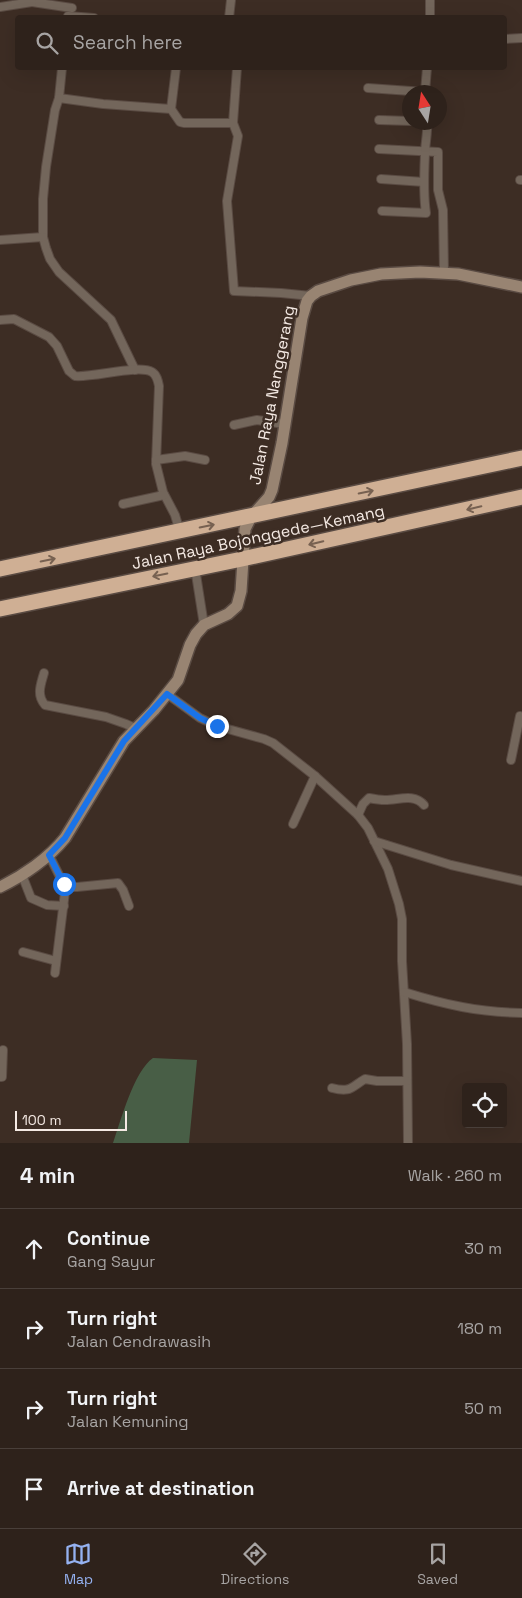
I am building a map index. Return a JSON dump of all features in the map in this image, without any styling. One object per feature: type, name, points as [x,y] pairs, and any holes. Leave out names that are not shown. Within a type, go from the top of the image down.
[{"type":"highway","name":"Jalan Raya Bojonggede—Kemang","points":[[0,569],[522,458]]},
{"type":"highway","name":"Jalan Raya Bojonggede—Kemang","points":[[0,609],[242,559],[522,497]]},
{"type":"street","points":[[229,15],[231,0]]},
{"type":"street","points":[[430,0],[430,15]]},
{"type":"street","points":[[0,7],[32,1],[73,4]]},
{"type":"street","points":[[507,39],[522,38]]},
{"type":"street","points":[[62,70],[59,98],[55,110],[46,166],[43,199],[43,237],[50,259],[59,272],[111,320],[135,370]]},
{"type":"street","points":[[176,70],[171,109],[180,122],[233,124]]},
{"type":"street","points":[[236,70],[233,124],[238,136],[227,201],[234,291],[280,292],[311,296]]},
{"type":"street","points":[[426,85],[427,70]]},
{"type":"street","points":[[368,88],[402,90]]},
{"type":"street","points":[[59,98],[102,104],[171,109]]},
{"type":"street","points":[[379,120],[402,121]]},
{"type":"street","points":[[382,211],[426,213],[424,182],[428,130]]},
{"type":"street","points":[[379,149],[438,152],[438,190],[443,210],[444,273]]},
{"type":"street","points":[[381,179],[424,182]]},
{"type":"street","points":[[0,240],[43,237]]},
{"type":"street","name":"Jalan Raya Nanggerang","points":[[204,625],[228,614],[237,606],[241,591],[245,529],[251,517],[269,497],[272,490],[302,318],[307,301],[311,296],[318,291],[335,285],[381,274],[420,272],[473,276],[522,287]]},
{"type":"street","points":[[0,320],[14,319],[42,332],[58,346],[72,374],[75,376],[135,370],[145,370],[153,373],[157,378],[159,386],[156,460],[158,476],[164,495],[175,515],[180,532]]},
{"type":"street","points":[[234,425],[257,420],[284,424]]},
{"type":"street","points":[[156,460],[185,456],[205,460]]},
{"type":"street","points":[[123,504],[164,495]]},
{"type":"street","points":[[0,887],[22,875],[49,855],[65,838],[124,741],[178,680],[190,645],[204,625],[195,568]]},
{"type":"street","points":[[44,673],[39,693],[45,705],[106,717],[135,728]]},
{"type":"street","points":[[167,694],[200,718],[217,726],[273,743],[315,776],[358,815],[368,828],[388,869],[402,919],[408,1143]]},
{"type":"street","points":[[510,760],[521,714]]},
{"type":"street","points":[[293,824],[315,776]]},
{"type":"street","points":[[358,815],[363,804],[369,798],[386,800],[408,798],[420,800],[424,805]]},
{"type":"street","points":[[374,841],[451,865],[522,881]]},
{"type":"street","points":[[49,855],[64,884],[70,887],[77,887],[118,883],[129,906]]},
{"type":"street","points":[[22,875],[31,898],[47,905],[64,906]]},
{"type":"street","points":[[54,973],[66,892]]},
{"type":"street","points":[[22,952],[56,961]]},
{"type":"street","points":[[404,992],[469,1009],[522,1013]]},
{"type":"street","points":[[0,1077],[2,1077],[3,1050]]},
{"type":"street","points":[[332,1088],[340,1090],[352,1088],[365,1079],[407,1081]]},
{"type":"green space","points":[[153,1058],[197,1060],[189,1143],[113,1143],[134,1085],[146,1064]]},
{"type":"route","points":[[64,884],[49,855],[65,838],[124,741],[167,694],[200,718],[217,726]]}]
